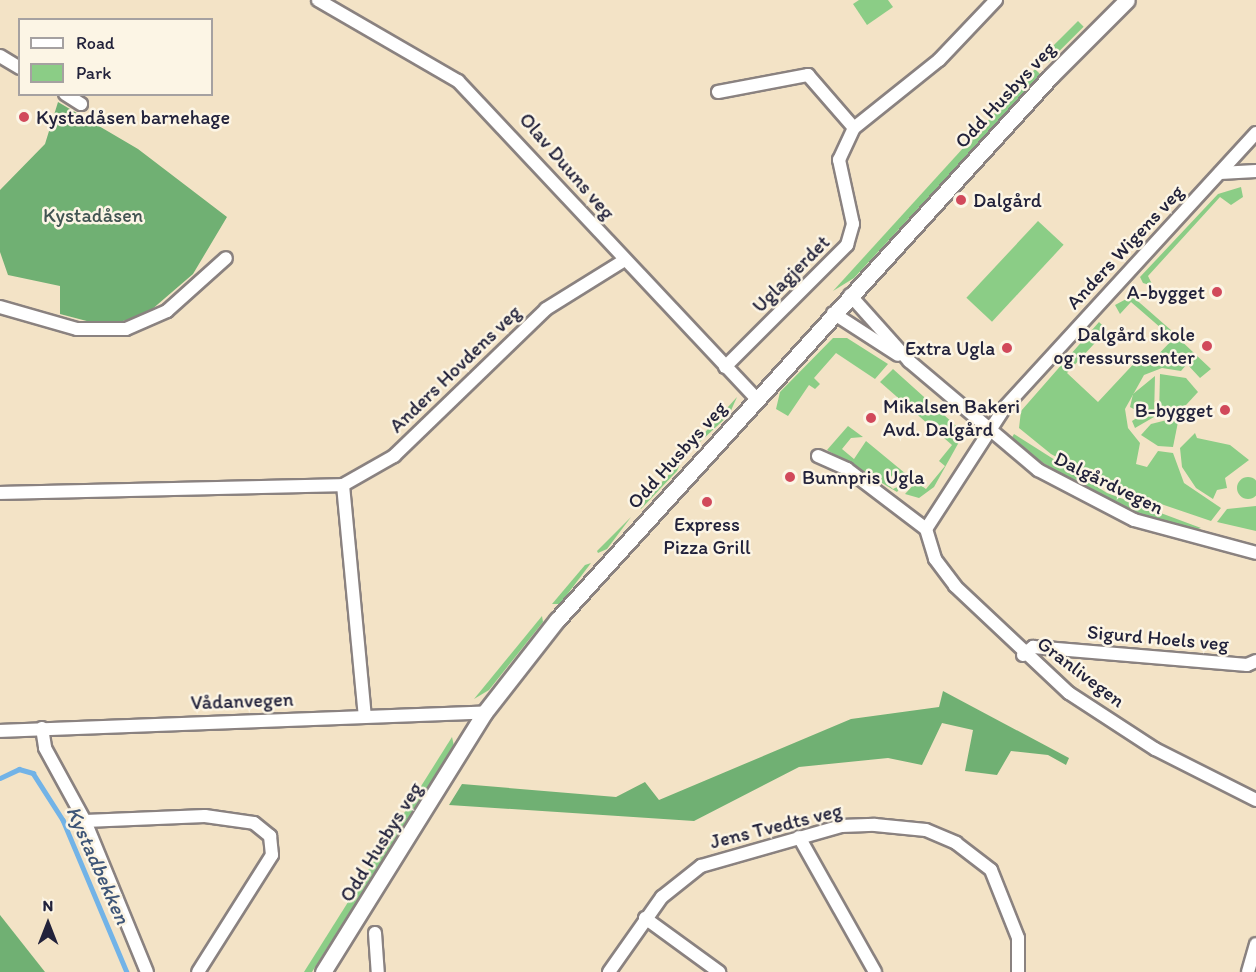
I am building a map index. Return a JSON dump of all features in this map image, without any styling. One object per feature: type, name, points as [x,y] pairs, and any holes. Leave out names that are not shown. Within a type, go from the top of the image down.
[{"type":"street","name":"Olav Duuns veg","points":[[318,0],[458,81],[527,148],[623,261],[756,398]]},
{"type":"street","name":"Uglagjerdet","points":[[725,367],[847,245],[853,224],[839,160],[854,128],[939,60],[996,0]]},
{"type":"street","name":"Odd Husbys veg","points":[[323,972],[485,712],[557,621],[756,398],[1121,2]]},
{"type":"street","points":[[0,56],[18,67]]},
{"type":"street","points":[[718,92],[808,75],[854,128]]},
{"type":"street","points":[[68,96],[81,104]]},
{"type":"street","name":"Anders Wigens veg","points":[[989,429],[1220,173],[1236,148],[1256,133]]},
{"type":"street","points":[[1220,173],[1256,171]]},
{"type":"street","points":[[0,307],[77,329],[126,329],[167,311],[226,258]]},
{"type":"street","name":"Anders Hovdens veg","points":[[0,493],[344,485],[394,456],[537,316],[623,261]]},
{"type":"street","name":"Dalgårdvegen","points":[[850,295],[909,362]]},
{"type":"street","name":"Dalgårdvegen","points":[[834,313],[909,362],[1038,470],[1124,515],[1175,535],[1256,553]]},
{"type":"street","points":[[818,456],[847,469],[926,529],[989,429]]},
{"type":"street","points":[[344,485],[365,716]]},
{"type":"street","name":"Granlivegen","points":[[926,529],[935,559],[955,586],[1023,654],[1155,749],[1256,800]]},
{"type":"street","name":"Sigurd Hoels veg","points":[[1023,654],[1033,647],[1247,665],[1256,661]]},
{"type":"street","name":"Vådanvegen","points":[[0,731],[485,712]]},
{"type":"street","points":[[42,728],[45,748],[85,821],[147,972]]},
{"type":"street","points":[[85,821],[205,816],[254,823],[270,837],[272,855],[198,972]]},
{"type":"street","name":"Jens Tvedts veg","points":[[609,972],[645,918],[675,885],[701,866],[799,837],[875,825],[926,830],[956,843],[991,870],[1007,900],[1018,938],[1018,972]]},
{"type":"street","points":[[799,837],[875,972]]},
{"type":"street","points":[[645,918],[718,972]]},
{"type":"street","points":[[375,933],[378,972]]},
{"type":"street","points":[[1248,972],[1256,944]]},
{"type":"green space","points":[[859,0],[888,0],[893,7],[867,25],[853,4]]},
{"type":"green space","points":[[1078,21],[1084,27],[1048,63],[1042,57]]},
{"type":"green space","points":[[1035,69],[1041,75],[854,278],[833,291]]},
{"type":"green space","name":"Kystadåsen","points":[[58,102],[138,149],[227,217],[193,274],[143,317],[102,325],[60,314],[60,286],[8,275],[0,252],[0,190],[45,144]]},
{"type":"green space","points":[[1241,187],[1243,197],[1231,205],[1220,197],[1148,276],[1153,286],[1143,283],[1140,277],[1218,194]]},
{"type":"green space","points":[[1038,221],[1064,245],[992,322],[966,298]]},
{"type":"green space","points":[[1132,296],[1172,331],[1169,335],[1131,302],[1120,314],[1115,305]]},
{"type":"green space","points":[[1099,322],[1107,330],[1067,373],[1098,402],[1140,357],[1148,365],[1176,336],[1211,369],[1200,378],[1187,364],[1181,371],[1162,368],[1144,375],[1125,409],[1128,428],[1140,443],[1136,464],[1147,467],[1158,451],[1173,453],[1184,483],[1221,508],[1211,521],[1111,487],[1051,454],[1019,428],[1021,411]]},
{"type":"green space","points":[[833,338],[847,338],[888,364],[875,379],[836,353],[814,378],[820,384],[815,389],[809,385],[788,416],[776,409],[780,392]]},
{"type":"green space","points":[[893,369],[964,433],[934,487],[919,498],[905,494],[916,482],[926,489],[945,466],[939,461],[952,445],[880,382]]},
{"type":"green space","points":[[1160,374],[1186,378],[1198,392],[1186,405],[1159,416]]},
{"type":"green space","points":[[1155,376],[1154,417],[1135,428],[1132,421],[1143,414],[1130,407],[1133,394]]},
{"type":"green space","points":[[737,397],[729,415],[689,452],[689,450]]},
{"type":"green space","points":[[1179,417],[1173,447],[1158,446],[1141,435],[1151,424]]},
{"type":"green space","points":[[848,426],[863,437],[851,438],[842,449],[854,459],[866,441],[906,474],[906,480],[895,472],[886,483],[893,489],[903,484],[897,492],[827,450]]},
{"type":"green space","points":[[1195,433],[1197,438],[1230,445],[1249,460],[1225,478],[1227,488],[1217,490],[1213,499],[1196,488],[1182,467],[1180,448]]},
{"type":"green space","points":[[1014,434],[1107,493],[1201,528],[1192,531],[1146,517],[1094,495],[1018,447],[1011,439]]},
{"type":"green space","points":[[681,462],[677,471],[641,509],[639,506]]},
{"type":"green space","points":[[1244,477],[1252,477],[1256,480],[1256,496],[1252,499],[1244,499],[1240,496],[1237,492],[1237,484],[1240,480]]},
{"type":"green space","points":[[1256,506],[1256,531],[1217,522],[1227,509]]},
{"type":"green space","points":[[631,517],[607,549],[598,553],[597,551]]},
{"type":"green space","points":[[591,563],[560,604],[552,604],[585,565]]},
{"type":"green space","points":[[542,616],[543,622],[489,690],[474,699]]},
{"type":"green space","points":[[943,691],[1069,758],[1066,765],[1048,755],[1011,751],[997,775],[965,771],[973,730],[942,723],[922,765],[888,758],[799,767],[694,821],[449,805],[462,784],[616,797],[645,782],[659,800],[851,719],[939,707]]},
{"type":"green space","points":[[452,737],[454,746],[401,831],[312,972],[304,972]]},
{"type":"green space","points":[[0,915],[45,972],[0,972]]},
{"type":"waterway","name":"Kystadbekken","points":[[0,778],[19,769],[33,773],[63,820],[127,972]]},
{"type":"place","name":"Kystadåsen barnehage","points":[[24,117]]},
{"type":"place","name":"Dalgård","points":[[961,200]]},
{"type":"place","name":"A-bygget","points":[[1217,292]]},
{"type":"place","name":"Dalgård skole og ressurssenter","points":[[1207,346]]},
{"type":"place","name":"Extra Ugla","points":[[1007,348]]},
{"type":"place","name":"B-bygget","points":[[1225,410]]},
{"type":"place","name":"Mikalsen Bakeri Avd. Dalgård","points":[[871,418]]},
{"type":"place","name":"Bunnpris Ugla","points":[[790,477]]},
{"type":"place","name":"Express Pizza Grill","points":[[707,502]]}]
